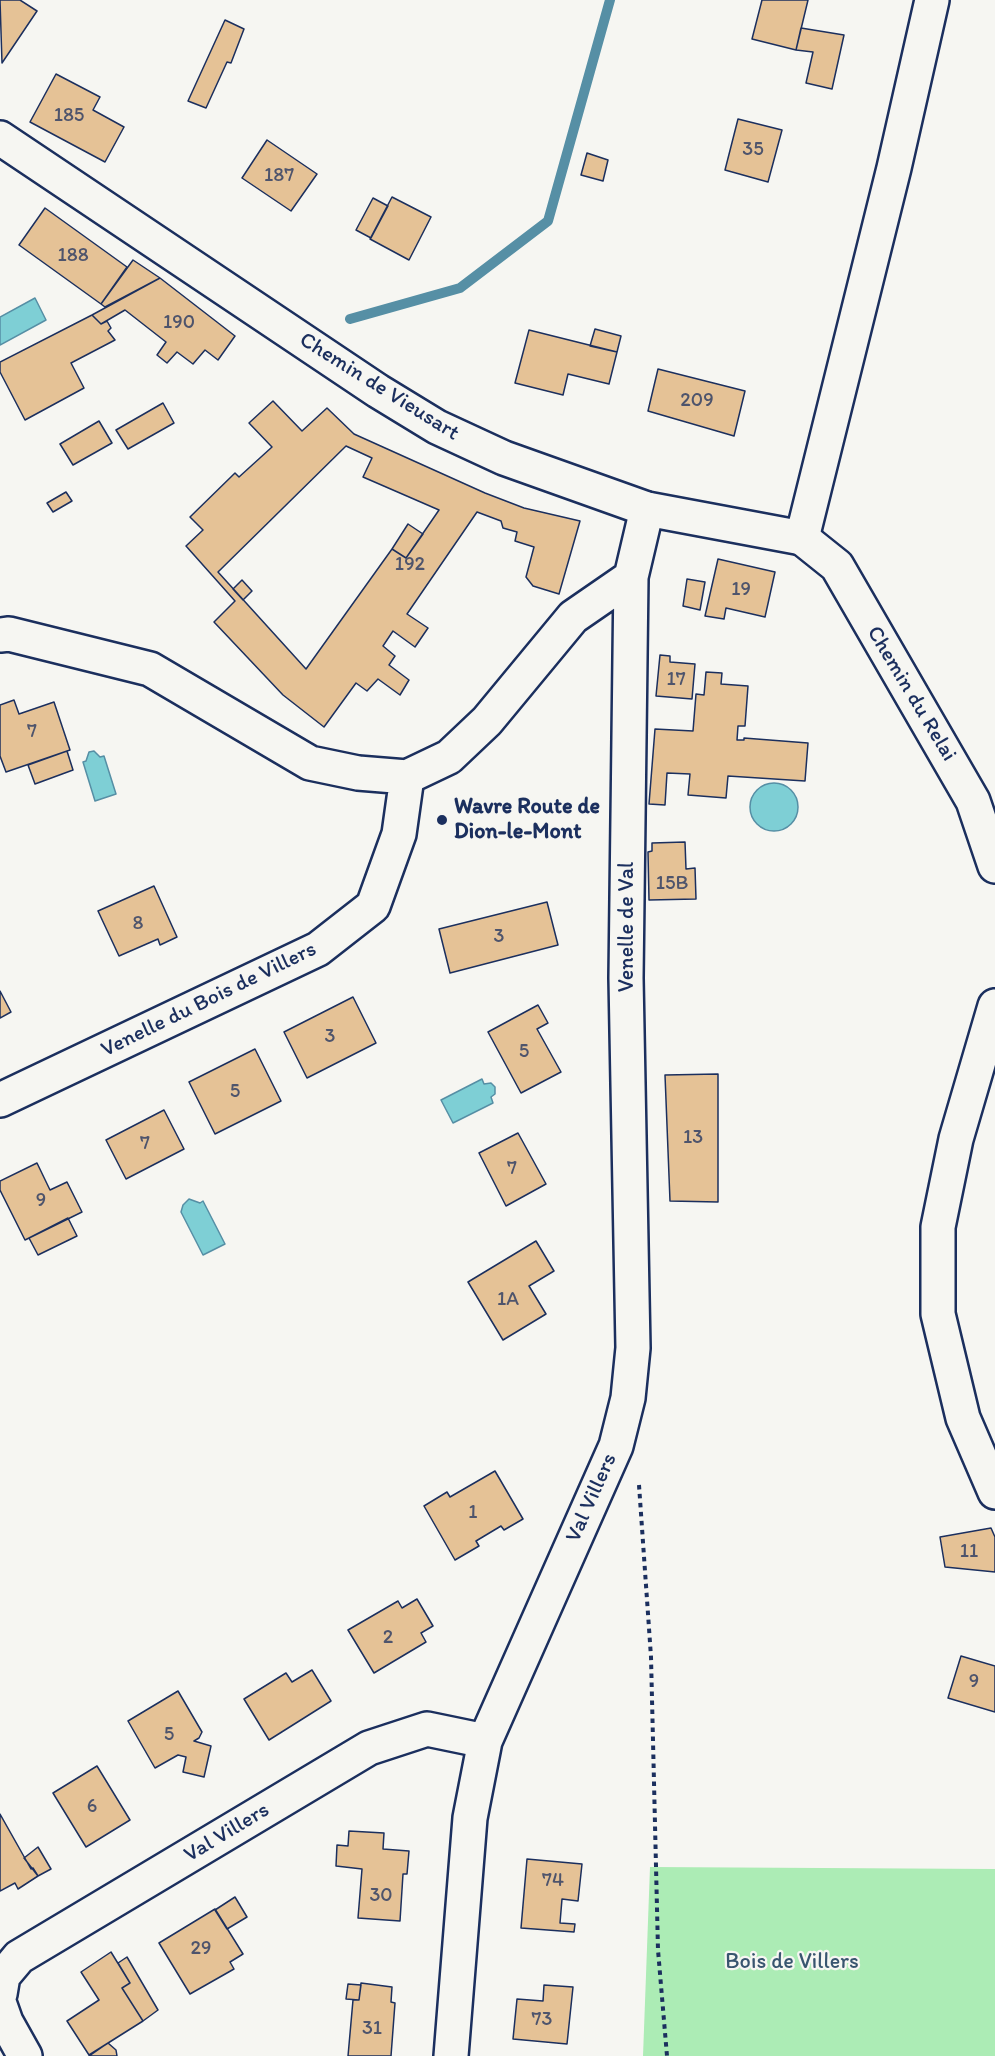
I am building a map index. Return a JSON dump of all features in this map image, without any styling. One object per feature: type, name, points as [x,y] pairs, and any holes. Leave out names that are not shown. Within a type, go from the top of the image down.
[{"type":"street","points":[[802,538],[894,168],[932,0]]},
{"type":"street","name":"Chemin de Vieusart","points":[[0,138],[378,391],[438,426],[504,458],[647,509],[802,538]]},
{"type":"street","name":"Venelle de Val","points":[[633,1348],[626,978],[631,577],[647,509]]},
{"type":"street","name":"Chemin du Relai","points":[[802,538],[837,566],[973,801],[995,866]]},
{"type":"street","points":[[0,635],[9,634],[150,669],[310,763],[358,772],[406,777],[449,757],[487,721],[573,618],[631,577]]},
{"type":"street","name":"Venelle du Bois de Villers","points":[[0,1100],[318,949],[373,906],[399,834],[406,777]]},
{"type":"street","points":[[995,1006],[956,1139],[938,1227],[938,1314],[963,1418],[995,1492]]},
{"type":"street","name":"Val Villers","points":[[451,2056],[470,1818],[485,1741],[616,1446],[628,1398],[633,1348]]},
{"type":"street","name":"Val Villers","points":[[0,1994],[3,1976],[20,1957],[369,1748],[428,1729],[485,1741]]},
{"type":"street","points":[[0,2005],[6,2022],[25,2056]]},
{"type":"path","points":[[616,1446],[637,1466],[651,1658],[658,1950],[667,2056]]},
{"type":"green space","name":"Bois de Villers","points":[[650,1867],[995,1869],[995,2056],[643,2056]]},
{"type":"water","points":[[35,298],[46,320],[0,345],[0,317]]},
{"type":"water","points":[[94,751],[100,757],[104,756],[116,794],[95,801],[83,762],[86,761],[89,752]]},
{"type":"water","points":[[774,783],[791,790],[798,807],[791,824],[774,831],[757,824],[750,807],[757,790]]},
{"type":"water","points":[[482,1079],[484,1084],[491,1083],[495,1087],[495,1094],[491,1097],[493,1103],[453,1123],[441,1100]]},
{"type":"water","points":[[189,1199],[200,1203],[203,1201],[225,1244],[203,1255],[181,1212],[183,1205]]},
{"type":"building","points":[[0,0],[20,0],[37,11],[2,63]]},
{"type":"building","points":[[762,0],[808,0],[796,50],[752,39]]},
{"type":"building","points":[[225,20],[244,29],[231,63],[227,62],[206,108],[188,101]]},
{"type":"building","points":[[801,28],[844,35],[832,89],[806,83],[813,52],[796,50]]},
{"type":"building","points":[[56,74],[100,97],[93,110],[124,127],[105,162],[30,122]]},
{"type":"building","points":[[738,119],[782,130],[768,182],[725,170]]},
{"type":"building","points":[[267,140],[317,174],[291,211],[242,178]]},
{"type":"building","points":[[587,153],[608,160],[603,181],[581,175]]},
{"type":"building","points":[[392,197],[431,217],[409,260],[370,239]]},
{"type":"building","points":[[373,198],[388,206],[371,238],[356,230]]},
{"type":"building","points":[[45,208],[127,267],[101,304],[19,245]]},
{"type":"building","points":[[133,260],[160,278],[105,307],[101,304]]},
{"type":"building","points":[[160,278],[235,336],[218,360],[205,350],[193,364],[177,352],[167,363],[157,355],[166,342],[125,310],[101,324],[92,315]]},
{"type":"building","points":[[92,315],[101,324],[107,321],[111,328],[108,331],[115,340],[71,363],[84,388],[25,420],[0,372],[0,362]]},
{"type":"building","points":[[595,329],[621,336],[617,352],[590,346]]},
{"type":"building","points":[[529,330],[617,352],[609,384],[568,374],[563,395],[515,383]]},
{"type":"building","points":[[658,369],[745,391],[734,436],[648,411]]},
{"type":"building","points":[[273,401],[302,431],[327,408],[354,434],[485,493],[524,508],[580,521],[559,594],[533,586],[526,577],[534,547],[515,541],[517,532],[503,528],[501,521],[477,512],[407,614],[428,628],[415,647],[393,631],[383,646],[395,656],[389,665],[409,680],[400,695],[378,679],[367,691],[356,683],[324,727],[283,695],[214,622],[235,601],[186,546],[203,530],[190,517],[235,473],[239,477],[272,447],[249,423]],"holes":[[[346,446],[372,458],[363,477],[439,510],[406,558],[392,549],[306,669],[218,572]]]},
{"type":"building","points":[[163,403],[174,423],[128,449],[116,430]]},
{"type":"building","points":[[99,421],[112,443],[73,465],[60,444]]},
{"type":"building","points":[[66,492],[72,501],[53,512],[47,503]]},
{"type":"building","points":[[408,524],[423,534],[406,558],[392,549]]},
{"type":"building","points":[[718,559],[775,572],[765,617],[726,608],[724,619],[705,616]]},
{"type":"building","points":[[687,579],[705,582],[700,610],[683,606]]},
{"type":"building","points":[[242,580],[252,591],[243,600],[233,589]]},
{"type":"building","points":[[660,655],[670,656],[670,662],[695,664],[692,699],[656,696]]},
{"type":"building","points":[[706,672],[722,673],[721,684],[748,686],[745,726],[738,726],[737,740],[744,740],[744,738],[808,743],[805,781],[728,776],[726,798],[688,795],[690,774],[667,773],[665,805],[649,804],[655,729],[693,731],[696,694],[704,695]]},
{"type":"building","points":[[14,700],[19,714],[54,702],[70,750],[6,772],[0,756],[0,705]]},
{"type":"building","points":[[67,751],[73,770],[35,784],[28,765]]},
{"type":"building","points":[[685,842],[686,869],[695,868],[696,899],[649,900],[648,852],[652,851],[652,843]]},
{"type":"building","points":[[154,886],[177,937],[160,945],[158,939],[119,956],[98,911]]},
{"type":"building","points":[[547,902],[558,945],[450,973],[439,929]]},
{"type":"building","points":[[0,991],[11,1012],[0,1018]]},
{"type":"building","points":[[353,997],[376,1043],[307,1078],[284,1032]]},
{"type":"building","points":[[538,1005],[548,1023],[537,1029],[561,1072],[521,1093],[488,1032]]},
{"type":"building","points":[[255,1049],[281,1101],[215,1134],[189,1082]]},
{"type":"building","points":[[718,1074],[718,1202],[670,1201],[665,1075]]},
{"type":"building","points":[[164,1110],[184,1149],[126,1179],[106,1140]]},
{"type":"building","points":[[518,1133],[546,1184],[506,1206],[479,1153]]},
{"type":"building","points":[[37,1163],[50,1190],[67,1182],[82,1212],[25,1240],[0,1190],[0,1181]]},
{"type":"building","points":[[68,1218],[77,1236],[38,1255],[29,1238]]},
{"type":"building","points":[[536,1241],[554,1271],[529,1286],[546,1314],[503,1340],[468,1282]]},
{"type":"building","points":[[495,1471],[523,1519],[504,1530],[501,1526],[476,1541],[479,1546],[455,1560],[424,1506],[447,1492],[450,1497]]},
{"type":"building","points":[[991,1528],[995,1537],[995,1572],[945,1567],[940,1537]]},
{"type":"building","points":[[417,1599],[433,1626],[421,1633],[426,1642],[374,1673],[348,1630],[398,1601],[402,1608]]},
{"type":"building","points":[[961,1656],[995,1666],[995,1712],[948,1698]]},
{"type":"building","points":[[312,1670],[331,1701],[269,1740],[244,1699],[286,1673],[292,1682]]},
{"type":"building","points":[[178,1691],[202,1732],[194,1741],[211,1746],[204,1777],[183,1772],[186,1757],[178,1755],[155,1768],[128,1721]]},
{"type":"building","points":[[97,1766],[130,1820],[86,1847],[53,1793]]},
{"type":"building","points":[[0,1814],[31,1869],[33,1868],[38,1876],[18,1889],[15,1883],[0,1891]]},
{"type":"building","points":[[349,1831],[384,1833],[383,1849],[409,1851],[407,1874],[403,1874],[400,1921],[358,1918],[362,1869],[336,1866],[337,1845],[348,1846]]},
{"type":"building","points":[[38,1847],[51,1869],[38,1876],[24,1858]]},
{"type":"building","points":[[527,1859],[582,1864],[578,1901],[562,1899],[560,1923],[575,1924],[574,1932],[521,1928]]},
{"type":"building","points":[[235,1897],[247,1917],[227,1929],[215,1910]]},
{"type":"building","points":[[215,1909],[243,1954],[230,1962],[234,1969],[190,1994],[159,1943]]},
{"type":"building","points":[[111,1952],[130,1983],[122,1988],[143,2021],[89,2055],[67,2021],[99,2000],[81,1972]]},
{"type":"building","points":[[127,1957],[158,2010],[143,2021],[122,1988],[130,1983],[118,1963]]},
{"type":"building","points":[[361,1983],[392,1987],[391,2002],[395,2003],[391,2056],[348,2056],[353,2000],[359,2000]]},
{"type":"building","points":[[348,1984],[361,1985],[359,2000],[346,1999]]},
{"type":"building","points":[[544,1985],[573,1987],[567,2044],[513,2039],[517,1999],[543,2001]]},
{"type":"building","points":[[108,2043],[116,2050],[117,2056],[89,2056]]},
{"type":"waterway","points":[[350,319],[460,288],[548,221],[610,0]]},
{"type":"place","name":"Wavre Route de Dion-le-Mont","points":[[442,820]]}]
